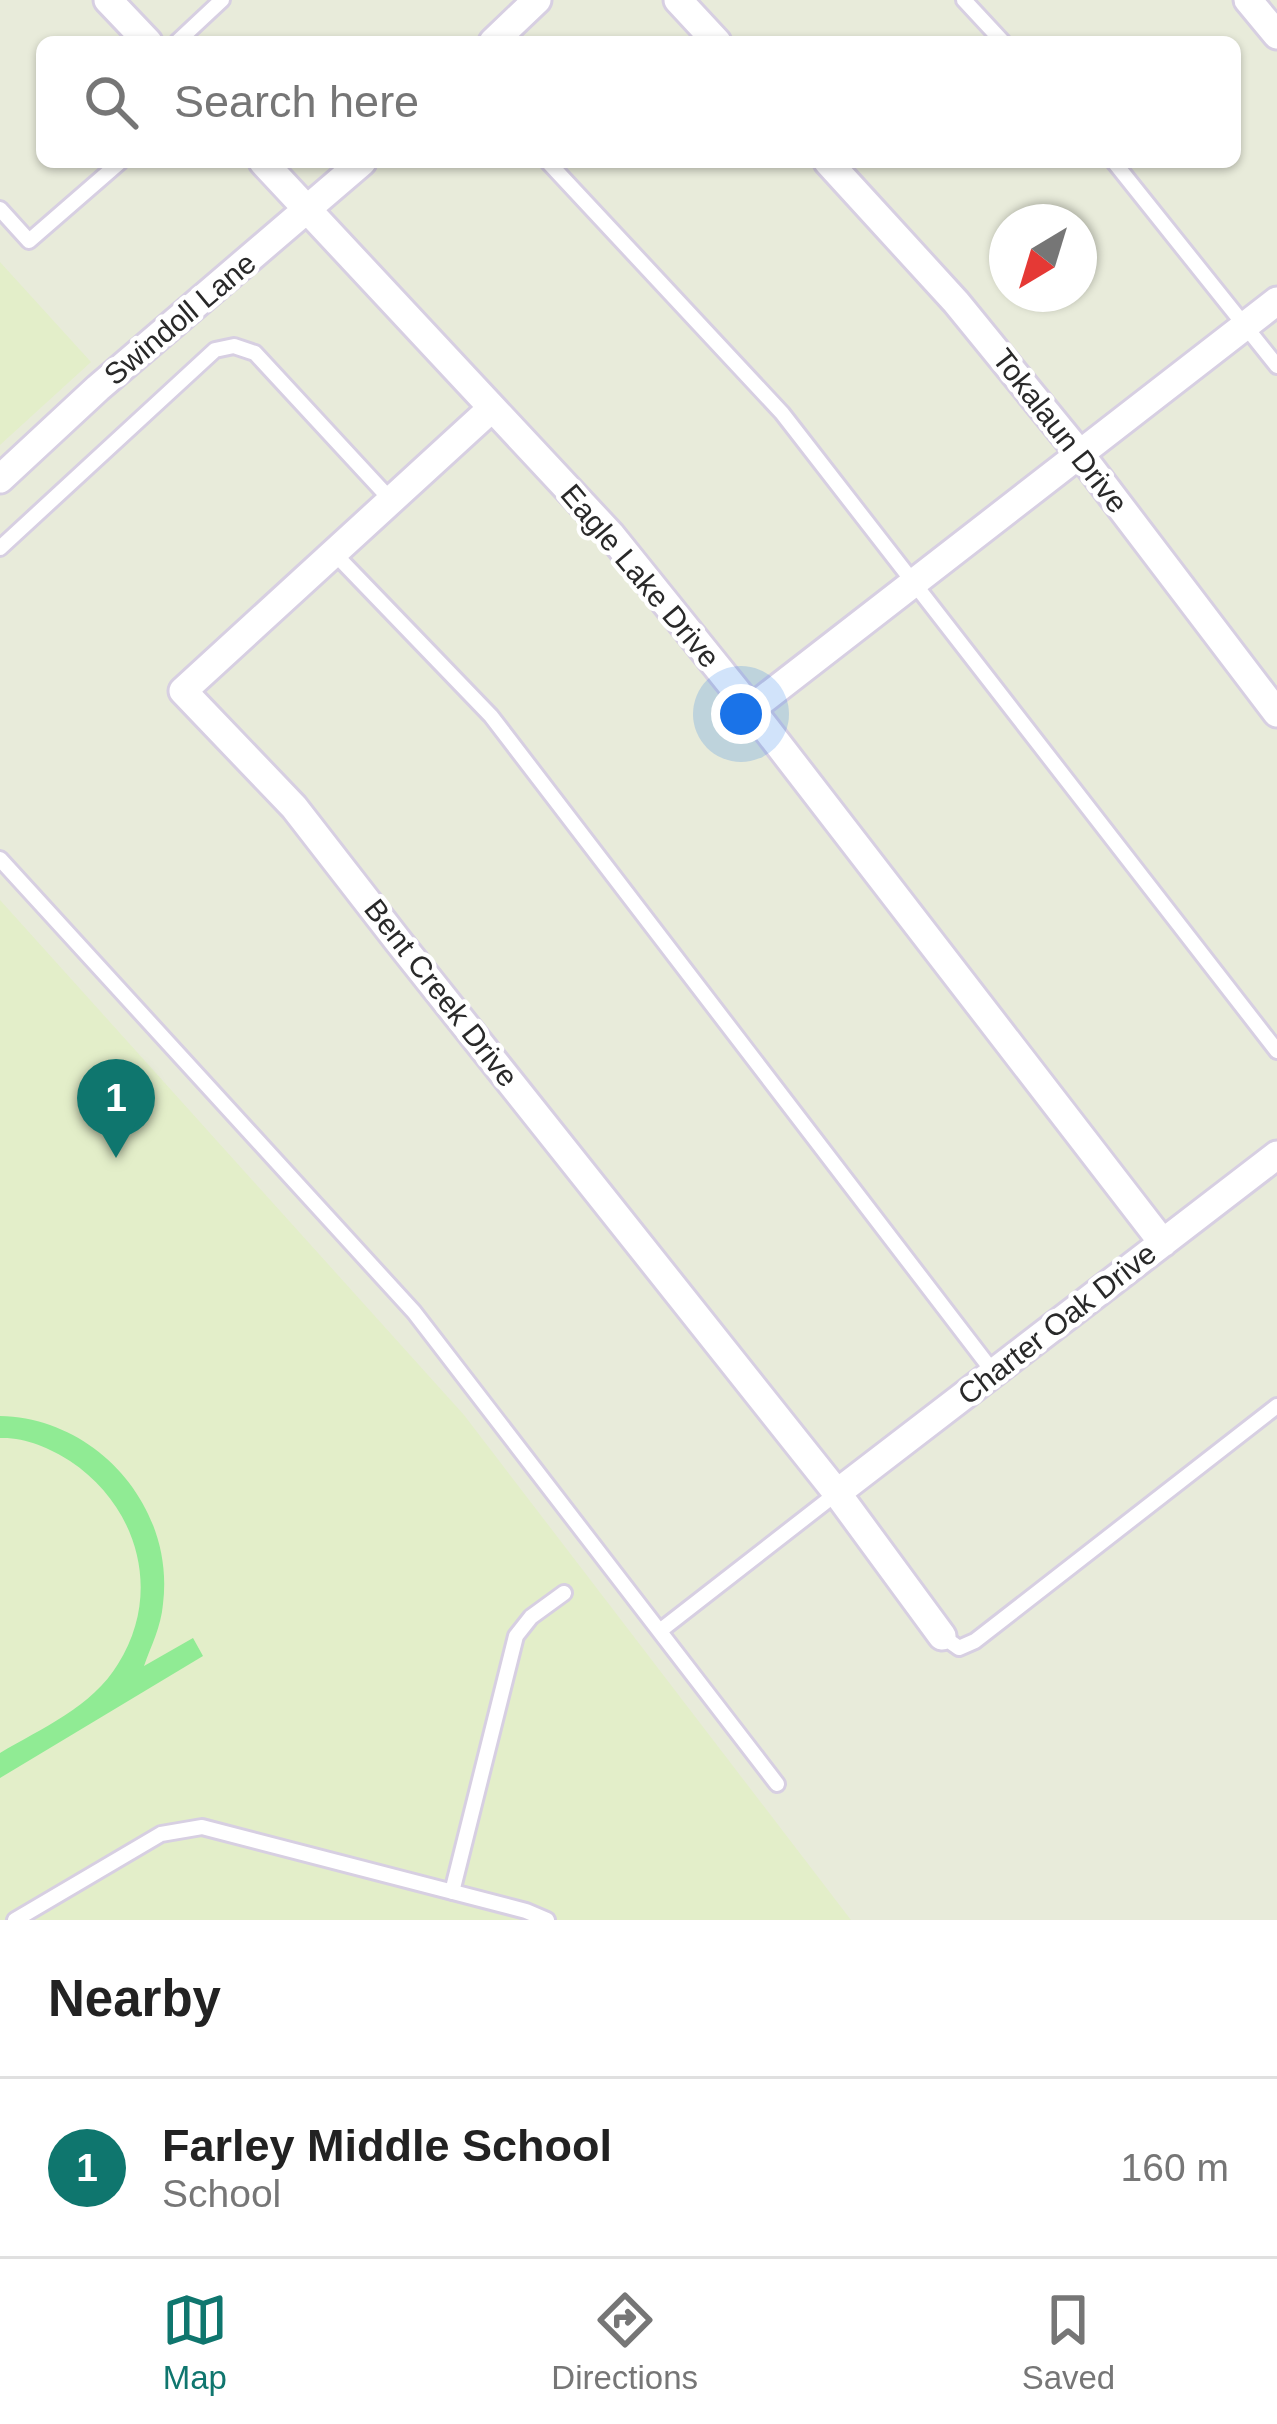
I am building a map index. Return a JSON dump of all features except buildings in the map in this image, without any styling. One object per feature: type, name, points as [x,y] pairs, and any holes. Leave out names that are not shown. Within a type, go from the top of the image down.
[{"type":"street","points":[[108,0],[142,36]]},
{"type":"street","points":[[499,36],[537,0]]},
{"type":"street","points":[[678,0],[711,36]]},
{"type":"street","points":[[1248,0],[1277,35]]},
{"type":"street","name":"Eagle Lake Drive","points":[[269,168],[610,535],[751,709],[1162,1243]]},
{"type":"street","name":"Swindoll Lane","points":[[0,479],[98,388],[356,168]]},
{"type":"street","name":"Tokalaun Drive","points":[[833,168],[956,302],[1080,454],[1277,713]]},
{"type":"street","points":[[751,709],[1277,302]]},
{"type":"street","name":"Bent Creek Drive","points":[[492,408],[183,691],[328,848],[837,1493],[942,1636]]},
{"type":"street","name":"Charter Oak Drive","points":[[837,1493],[1277,1155]]},
{"type":"lane","points":[[183,36],[222,0]]},
{"type":"lane","points":[[964,0],[997,36]]},
{"type":"lane","points":[[0,208],[29,241],[113,168]]},
{"type":"lane","points":[[554,168],[782,413],[1277,1051]]},
{"type":"lane","points":[[1119,168],[1277,366]]},
{"type":"lane","points":[[0,548],[215,350],[234,346],[255,353],[277,372],[390,499]]},
{"type":"lane","points":[[333,552],[491,716],[994,1373]]},
{"type":"lane","points":[[0,860],[414,1312],[777,1784]]},
{"type":"lane","points":[[942,1636],[959,1648],[975,1641],[1277,1406]]},
{"type":"lane","points":[[661,1630],[837,1493]]},
{"type":"lane","points":[[452,1892],[516,1636],[531,1617],[564,1593]]},
{"type":"lane","points":[[14,1920],[146,1842],[202,1827],[547,1920]]},
{"type":"shaded area","points":[[0,262],[91,362],[0,445]]},
{"type":"shaded area","points":[[0,900],[464,1415],[851,1920],[0,1920]]},
{"type":"green space","points":[[0,1416],[35,1421],[68,1433],[122,1474],[156,1534],[163,1568],[162,1612],[144,1666],[193,1638],[203,1656],[0,1778],[0,1753],[80,1704],[118,1664],[132,1637],[141,1580],[127,1526],[113,1502],[62,1456],[27,1441],[0,1438]]},
{"type":"place","name":"Farley Middle School","points":[[116,1158]]}]
